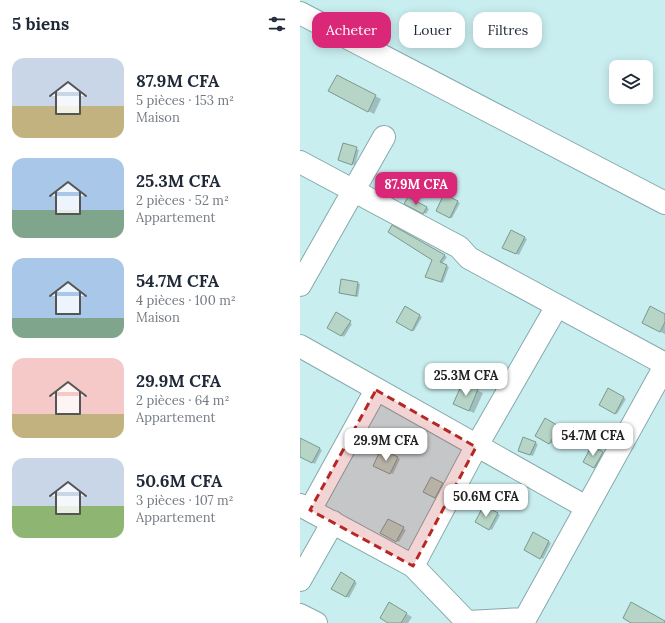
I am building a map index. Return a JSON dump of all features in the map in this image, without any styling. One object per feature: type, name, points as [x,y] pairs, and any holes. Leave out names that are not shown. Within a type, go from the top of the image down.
[{"type":"street","points":[[300,13],[665,203]]},
{"type":"street","points":[[300,285],[384,137]]},
{"type":"street","points":[[300,162],[459,247],[469,258],[665,365],[525,619],[466,622],[413,566],[305,507],[376,390]]},
{"type":"street","points":[[413,566],[476,447],[557,306]]},
{"type":"street","points":[[300,346],[476,447],[586,507]]},
{"type":"street","points":[[300,580],[333,522]]},
{"type":"street","points":[[300,615],[316,623]]},
{"type":"highlighted area","points":[[376,390],[476,447],[413,566],[310,510]]},
{"type":"building","points":[[337,75],[376,95],[368,112],[328,91]]},
{"type":"building","points":[[343,143],[357,147],[352,165],[338,160]]},
{"type":"building","points":[[444,194],[458,201],[450,218],[436,211]]},
{"type":"building","points":[[408,197],[427,207],[423,214],[404,204]]},
{"type":"building","points":[[392,225],[445,255],[440,262],[447,265],[441,282],[425,277],[432,260],[388,232]]},
{"type":"building","points":[[511,230],[525,237],[516,254],[502,248]]},
{"type":"building","points":[[341,279],[358,282],[356,296],[339,293]]},
{"type":"building","points":[[405,306],[420,315],[412,331],[396,322]]},
{"type":"building","points":[[650,306],[665,314],[665,322],[660,332],[642,323]]},
{"type":"building","points":[[336,312],[351,321],[341,336],[327,328]]},
{"type":"building","points":[[463,382],[478,389],[469,411],[453,404]]},
{"type":"building","points":[[608,388],[624,397],[615,414],[599,405]]},
{"type":"building","points":[[545,418],[560,427],[549,444],[535,436]]},
{"type":"building","points":[[523,437],[536,442],[530,455],[518,451]]},
{"type":"building","points":[[300,438],[320,448],[312,463],[300,457]]},
{"type":"building","points":[[592,445],[603,452],[594,468],[583,462]]},
{"type":"building","points":[[381,449],[398,457],[390,474],[373,466]]},
{"type":"building","points":[[431,477],[443,483],[435,498],[423,492]]},
{"type":"building","points":[[484,505],[498,513],[489,530],[475,522]]},
{"type":"building","points":[[388,519],[404,527],[396,542],[380,533]]},
{"type":"building","points":[[533,532],[549,541],[540,559],[524,550]]},
{"type":"building","points":[[341,572],[355,581],[346,597],[331,589]]},
{"type":"building","points":[[389,602],[407,613],[401,623],[388,623],[380,618]]},
{"type":"building","points":[[631,602],[665,621],[665,623],[631,623],[623,618]]}]
